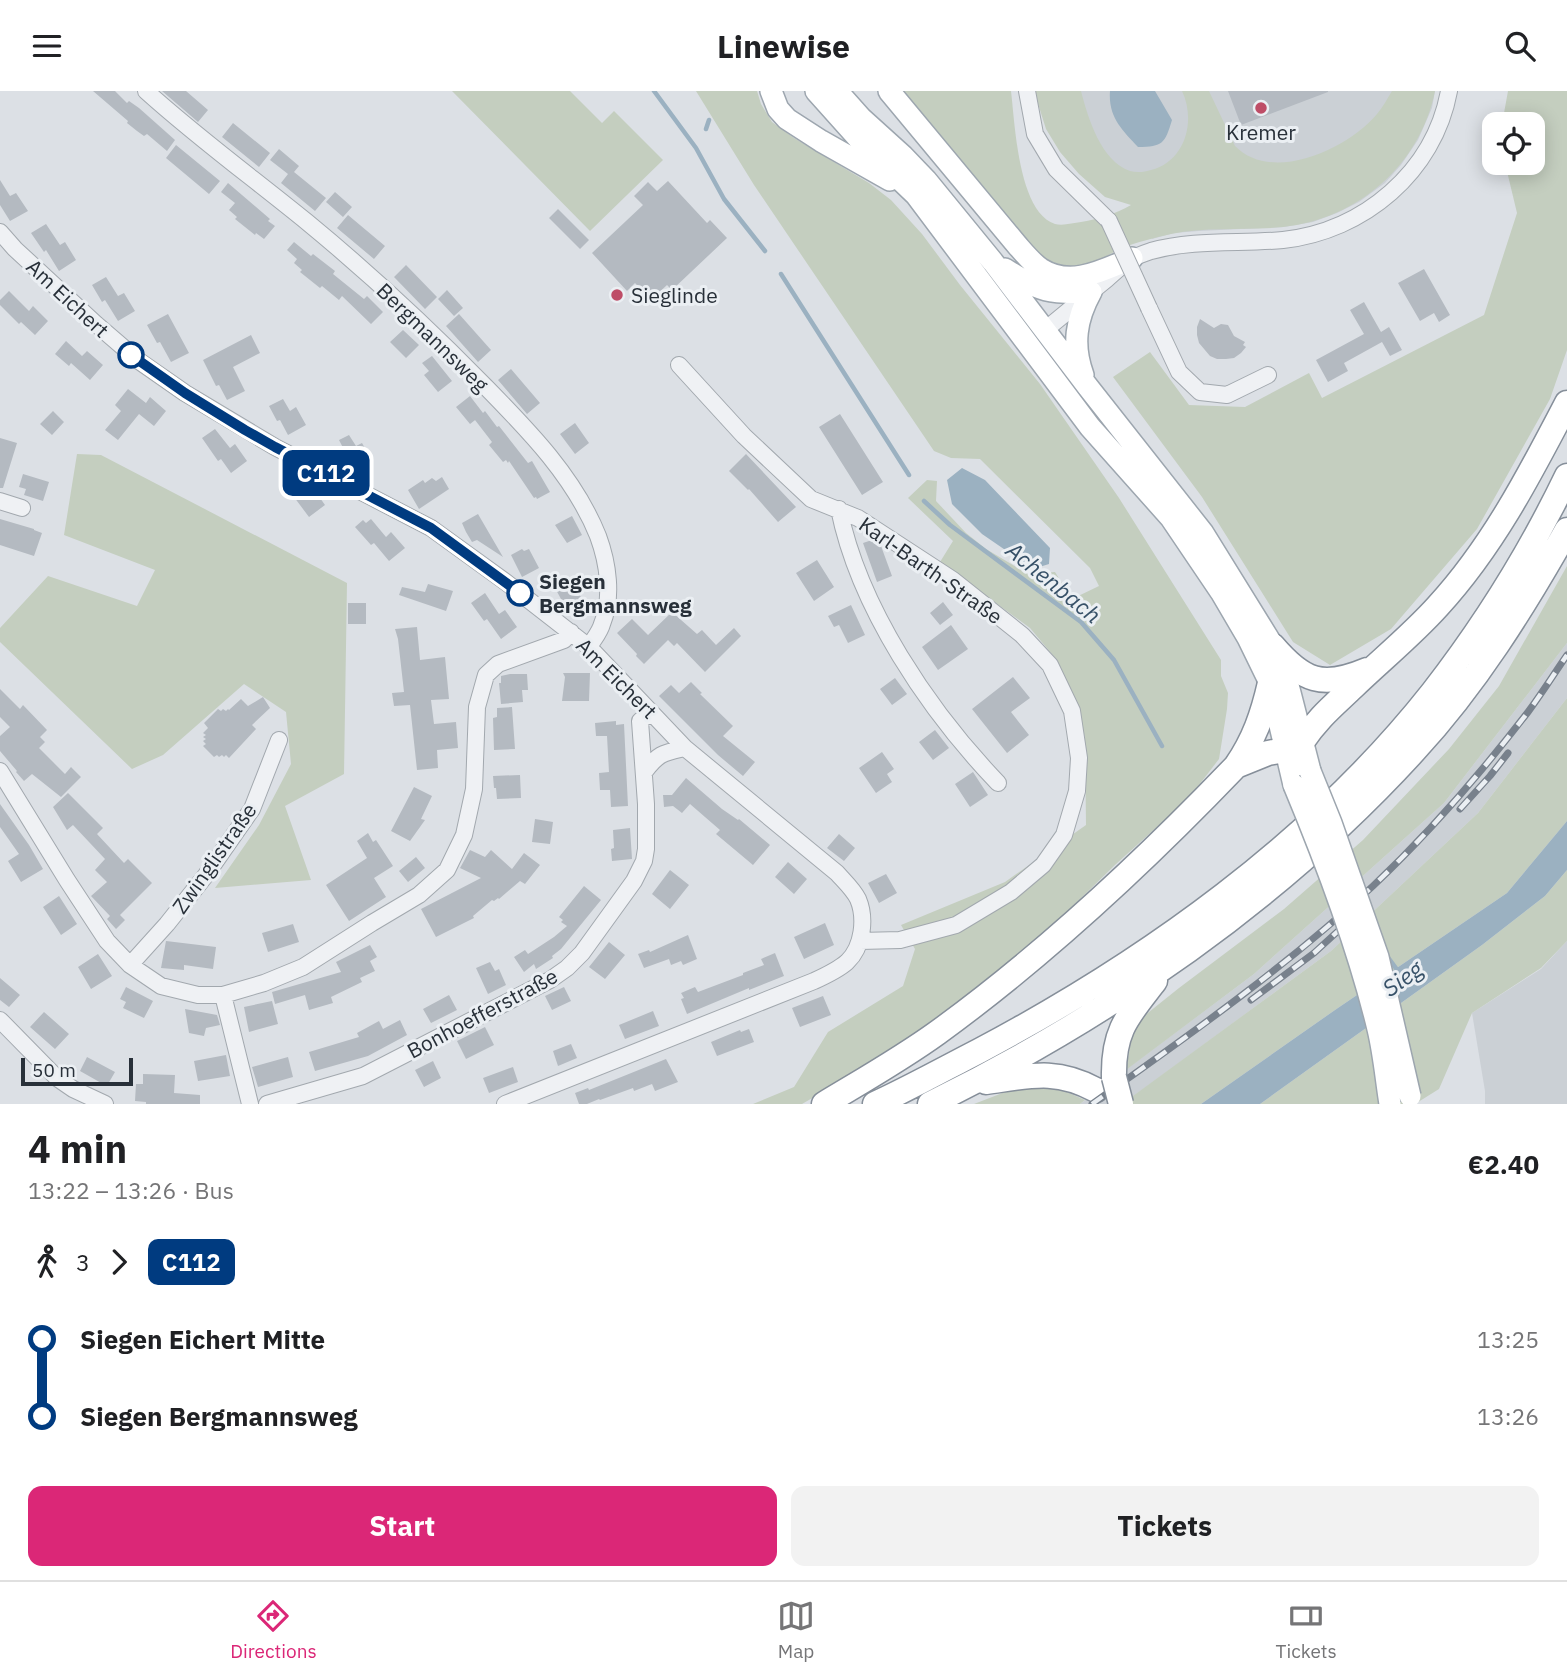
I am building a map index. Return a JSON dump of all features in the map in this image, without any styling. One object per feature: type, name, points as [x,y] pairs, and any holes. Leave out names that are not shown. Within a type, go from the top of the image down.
[{"type":"highway","points":[[1236,767],[1293,746],[1438,606],[1482,553],[1522,487],[1567,403]]},
{"type":"highway","points":[[874,1104],[1001,1039],[1111,974],[1219,898],[1315,817],[1395,737],[1471,641],[1525,557],[1567,476]]},
{"type":"highway","points":[[930,1104],[1047,1041],[1118,998],[1232,917],[1293,868],[1369,798],[1415,751],[1451,707],[1492,653],[1567,530]]},
{"type":"highway","points":[[1273,646],[1288,664],[1311,677],[1338,680],[1374,667]]},
{"type":"highway","points":[[824,1104],[935,1034],[985,997],[1092,908],[1141,862],[1236,767],[1258,727],[1270,683]]},
{"type":"highway","points":[[1108,1090],[1125,1019],[1168,964]]},
{"type":"highway","points":[[968,1085],[1029,1076],[1063,1076],[1108,1090],[1121,1104]]},
{"type":"main road","points":[[771,91],[778,109],[787,119],[916,195]]},
{"type":"main road","points":[[816,91],[867,148],[916,195],[1090,427],[1171,518],[1248,638],[1270,683],[1293,746],[1315,837],[1359,958],[1378,1032],[1390,1104]]},
{"type":"main road","points":[[837,91],[926,180],[993,262],[1202,533],[1273,646],[1288,685],[1293,746]]},
{"type":"main road","points":[[889,91],[1038,268],[1052,275],[1068,278],[1091,274],[1132,258]]},
{"type":"main road","points":[[993,262],[1034,287],[1065,293],[1091,292],[1081,314],[1076,339],[1077,356],[1088,387]]},
{"type":"main road","points":[[1028,344],[1045,330]]},
{"type":"main road","points":[[1302,778],[1331,824],[1378,957],[1410,1100]]},
{"type":"street","name":"Bergmannsweg","points":[[146,91],[184,125],[307,222],[425,325],[554,461],[578,497],[598,537],[607,570],[608,603],[602,627],[589,647]]},
{"type":"street","points":[[1027,91],[1035,134],[1056,169],[1109,221],[1179,372],[1200,392],[1227,395],[1268,375]]},
{"type":"street","points":[[1045,330],[1132,258],[1172,246],[1303,237],[1324,232],[1362,215],[1396,189],[1423,156],[1442,118],[1449,91]]},
{"type":"street","name":"Am Eichert","points":[[0,232],[15,249],[139,361],[185,393],[275,447],[431,528],[571,632],[589,647],[685,748],[837,873],[857,898],[862,912],[860,941]]},
{"type":"street","name":"Karl-Barth-Straße","points":[[679,365],[744,436],[811,499],[858,518],[953,580],[1022,635],[1050,665],[1072,711],[1079,758],[1077,790],[1065,835],[1043,865],[1011,892],[956,925],[900,940],[860,941]]},
{"type":"street","points":[[0,501],[22,508]]},
{"type":"street","name":"Karl-Barth-Straße","points":[[839,509],[844,534],[877,616],[920,686],[972,755],[998,783]]},
{"type":"street","points":[[0,771],[107,941],[130,965],[153,981],[172,989],[198,995],[223,995],[264,983],[303,967],[419,895],[447,870],[464,835],[474,789],[477,707],[486,675],[498,664],[564,640],[571,632]]},
{"type":"street","name":"Bonhoefferstraße","points":[[267,1104],[363,1076],[550,980],[582,953],[640,871],[646,849],[645,771],[640,721],[651,712]]},
{"type":"street","name":"Zwinglistraße","points":[[130,965],[167,924],[252,809],[279,740]]},
{"type":"street","points":[[645,771],[655,758],[666,752],[685,748]]},
{"type":"street","points":[[505,1104],[814,981],[847,962],[860,941]]},
{"type":"street","points":[[223,995],[250,1104]]},
{"type":"street","points":[[0,1020],[57,1077],[73,1089],[105,1104]]},
{"type":"shaded area","points":[[1065,91],[1435,91],[1432,108],[1418,140],[1401,165],[1385,183],[1359,202],[1313,222],[1284,227],[1174,233],[1152,239]]},
{"type":"shaded area","points":[[1567,643],[1567,698],[1478,813],[1331,951],[1150,1084],[1122,1104],[1080,1104],[1254,974],[1444,803]]},
{"type":"shaded area","points":[[1567,941],[1567,1104],[1485,1104],[1472,1013],[1541,969]]},
{"type":"green space","points":[[452,91],[570,91],[602,123],[614,111],[663,160],[590,231]]},
{"type":"green space","points":[[696,91],[757,91],[772,122],[869,183],[891,200],[922,234],[1040,384],[1119,498],[1221,660],[1221,676],[1228,693],[1219,759],[1189,798],[1033,945],[976,993],[869,1065],[802,1104],[753,1104],[794,1087],[828,1032],[903,986],[915,949],[901,925],[1005,882],[1086,825],[1085,738],[1077,703],[1056,659],[1030,628],[940,562],[953,541],[908,498],[927,480],[937,481],[936,501],[966,533],[986,549],[1028,574],[1055,572],[1072,599],[1099,586],[1090,568],[980,459],[951,458],[934,451],[754,185]]},
{"type":"green space","points":[[900,91],[1011,91],[1017,144],[1026,185],[1033,203],[1043,216],[1061,225],[1101,218],[1131,205],[1105,197],[1079,174],[1060,152],[1046,129],[1034,91],[1081,91],[1092,126],[1111,158],[1120,166],[1138,172],[1163,165],[1180,149],[1188,126],[1182,91],[1209,91],[1235,146],[1251,157],[1269,162],[1289,162],[1329,150],[1348,139],[1377,114],[1392,91],[1435,91],[1427,118],[1400,164],[1381,184],[1336,213],[1283,227],[1199,230],[1171,234],[1126,247],[1078,269],[1045,263]]},
{"type":"green space","points":[[1508,91],[1567,91],[1567,350],[1550,399],[1477,529],[1391,629],[1330,665],[1293,642],[1202,497],[1113,377],[1150,352],[1189,405],[1245,407],[1309,373],[1322,398],[1484,315],[1517,213],[1508,175],[1545,175],[1545,112],[1504,112]]},
{"type":"green space","points":[[77,454],[101,455],[347,583],[344,774],[285,806],[311,880],[215,888],[259,825],[291,764],[286,712],[244,684],[163,755],[132,769],[0,642],[0,628],[48,576],[137,606],[155,570],[64,535]]},
{"type":"green space","points":[[1567,566],[1567,643],[1444,803],[1254,974],[1126,1070],[1134,1024],[1284,909],[1363,840],[1449,749],[1499,686]]},
{"type":"green space","points":[[1567,698],[1567,821],[1507,893],[1201,1104],[1122,1104],[1331,951],[1478,813]]},
{"type":"green space","points":[[1567,870],[1567,941],[1541,968],[1472,1013],[1439,1089],[1415,1104],[1260,1104],[1482,945],[1545,896]]},
{"type":"green space","points":[[1018,1087],[1060,1089],[1085,1100],[1080,1104],[974,1104]]},
{"type":"water","points":[[1110,91],[1155,91],[1172,120],[1165,139],[1158,145],[1138,147],[1114,116]]},
{"type":"water","points":[[962,468],[985,480],[1050,548],[1049,564],[1033,569],[982,534],[952,504],[947,480]]},
{"type":"water","name":"Sieg","points":[[1567,821],[1567,870],[1545,896],[1482,945],[1260,1104],[1201,1104],[1507,893]]},
{"type":"building","points":[[93,91],[115,91],[175,140],[167,151],[147,134],[144,136],[127,123],[128,121]]},
{"type":"building","points":[[162,91],[186,91],[208,110],[198,122]]},
{"type":"building","name":"Kremer","points":[[1228,91],[1328,91],[1328,92],[1241,125]]},
{"type":"building","points":[[233,123],[270,153],[259,167],[222,137]]},
{"type":"building","points":[[176,145],[220,181],[209,194],[166,158]]},
{"type":"building","points":[[279,149],[299,166],[294,172],[326,198],[315,211],[281,183],[288,174],[270,160]]},
{"type":"building","points":[[0,180],[10,196],[16,193],[28,211],[10,221],[0,205]]},
{"type":"building","points":[[668,181],[707,223],[710,220],[727,238],[672,290],[667,285],[651,300],[635,283],[627,291],[592,253],[643,205],[634,196],[648,182],[657,191]]},
{"type":"building","points":[[228,183],[275,226],[264,239],[235,219],[237,217],[229,210],[235,203],[221,192]]},
{"type":"building","points":[[335,192],[352,207],[343,217],[326,202]]},
{"type":"building","points":[[558,209],[589,240],[580,249],[549,218]]},
{"type":"building","points":[[348,215],[385,246],[374,259],[337,228]]},
{"type":"building","points":[[46,224],[60,245],[65,242],[76,260],[59,271],[31,233]]},
{"type":"building","points":[[294,242],[335,271],[333,274],[364,299],[367,296],[383,312],[371,324],[342,296],[339,300],[322,286],[320,288],[300,272],[302,270],[294,263],[297,259],[287,250]]},
{"type":"building","points":[[406,265],[437,297],[425,309],[394,277]]},
{"type":"building","points":[[1424,269],[1450,315],[1439,322],[1434,313],[1420,321],[1398,283]]},
{"type":"building","points":[[106,277],[118,296],[124,293],[135,311],[118,321],[92,285]]},
{"type":"building","points":[[447,290],[463,308],[454,316],[438,299]]},
{"type":"building","points":[[9,291],[29,311],[33,306],[48,321],[35,335],[0,305],[0,300]]},
{"type":"building","points":[[1364,302],[1381,332],[1389,327],[1402,350],[1390,356],[1382,342],[1344,363],[1348,371],[1328,382],[1316,360],[1364,334],[1350,310]]},
{"type":"building","points":[[168,314],[189,353],[171,362],[147,325]]},
{"type":"building","points":[[459,314],[491,350],[478,362],[446,326]]},
{"type":"building","points":[[1200,319],[1214,328],[1221,324],[1228,325],[1234,336],[1245,342],[1243,345],[1246,347],[1234,358],[1217,359],[1210,356],[1199,343],[1197,327]]},
{"type":"building","points":[[403,330],[419,345],[406,358],[390,342]]},
{"type":"building","points":[[251,335],[260,353],[233,367],[245,391],[227,400],[219,385],[216,386],[203,360]]},
{"type":"building","points":[[66,341],[82,356],[87,351],[103,365],[90,380],[71,363],[69,366],[55,354]]},
{"type":"building","points":[[432,356],[452,381],[438,392],[424,375],[429,371],[422,363]]},
{"type":"building","points":[[511,369],[540,403],[527,414],[498,380]]},
{"type":"building","points":[[128,389],[146,403],[150,397],[166,411],[154,426],[139,414],[118,440],[105,430],[121,411],[115,405]]},
{"type":"building","points":[[470,396],[483,413],[485,411],[497,427],[499,426],[528,463],[532,461],[550,492],[534,498],[509,461],[503,462],[489,445],[492,442],[475,420],[470,424],[456,407]]},
{"type":"building","points":[[283,399],[290,411],[296,407],[306,425],[288,435],[269,406]]},
{"type":"building","points":[[53,411],[64,422],[52,435],[40,424]]},
{"type":"building","points":[[840,414],[883,482],[862,495],[819,427]]},
{"type":"building","points":[[575,423],[589,443],[575,454],[560,434]]},
{"type":"building","points":[[215,429],[230,448],[235,444],[247,461],[231,473],[221,459],[218,461],[202,438]]},
{"type":"building","points":[[349,435],[356,446],[362,443],[373,462],[355,471],[339,440]]},
{"type":"building","points":[[0,438],[17,443],[3,488],[0,488]]},
{"type":"building","points":[[746,454],[796,507],[778,522],[729,471]]},
{"type":"building","points":[[23,474],[49,482],[43,501],[24,495],[26,489],[19,487]]},
{"type":"building","points":[[442,477],[449,489],[419,509],[408,490],[423,480],[425,483],[432,478],[436,481]]},
{"type":"building","points":[[299,481],[307,492],[313,488],[325,505],[309,517],[288,489]]},
{"type":"building","points":[[478,514],[503,557],[477,540],[472,542],[466,532],[462,523]]},
{"type":"building","points":[[572,516],[582,535],[567,543],[555,525]]},
{"type":"building","points":[[0,519],[42,533],[34,556],[0,545]]},
{"type":"building","points":[[371,519],[386,537],[391,532],[405,548],[389,561],[374,543],[371,545],[355,527],[363,520],[366,523]]},
{"type":"building","points":[[872,540],[881,546],[892,576],[877,582],[863,543]]},
{"type":"building","points":[[522,549],[529,549],[539,568],[522,577],[511,555]]},
{"type":"building","points":[[817,560],[834,587],[814,601],[796,573]]},
{"type":"building","points":[[571,579],[583,601],[567,610],[555,588]]},
{"type":"building","points":[[428,584],[453,591],[446,611],[399,595],[402,587],[425,592]]},
{"type":"building","points":[[485,593],[499,614],[505,610],[517,627],[501,639],[471,603]]},
{"type":"building","points":[[943,602],[953,615],[940,625],[930,613]]},
{"type":"building","points":[[348,603],[366,603],[366,624],[348,624]]},
{"type":"building","points":[[851,605],[865,635],[848,643],[839,625],[834,627],[828,616]]},
{"type":"building","points":[[672,612],[697,634],[702,630],[716,645],[734,628],[741,636],[705,672],[677,643],[674,646],[668,640],[644,664],[617,633],[632,619],[648,635]]},
{"type":"building","points":[[951,625],[968,649],[938,670],[922,647]]},
{"type":"building","points":[[417,627],[420,660],[445,657],[449,699],[431,700],[434,724],[456,722],[458,748],[437,750],[438,768],[417,770],[410,705],[394,706],[392,693],[404,692],[395,629]]},
{"type":"building","points":[[563,673],[590,673],[589,701],[562,701],[565,677]]},
{"type":"building","points":[[527,674],[528,690],[522,690],[523,702],[501,704],[501,676]]},
{"type":"building","points":[[1013,677],[1030,698],[1011,712],[1029,735],[1007,753],[972,709]]},
{"type":"building","points":[[895,678],[907,694],[892,705],[880,689]]},
{"type":"building","points":[[691,682],[733,726],[723,736],[755,762],[743,776],[659,696],[671,685],[679,693]]},
{"type":"building","points":[[0,689],[20,709],[23,705],[47,730],[40,737],[45,742],[39,748],[65,774],[71,767],[81,777],[61,797],[32,774],[24,781],[0,751],[0,736],[10,727],[0,717]]},
{"type":"building","points":[[263,697],[270,708],[252,725],[256,729],[229,758],[226,755],[214,757],[203,746],[206,739],[203,737],[206,735],[203,733],[208,728],[204,723],[218,709],[229,710],[241,699],[248,706]]},
{"type":"building","points":[[512,707],[515,749],[494,750],[493,718],[497,717],[497,708]]},
{"type":"building","points":[[616,721],[616,725],[624,724],[628,806],[611,807],[610,790],[600,790],[599,773],[609,772],[607,736],[596,736],[595,723]]},
{"type":"building","points":[[935,730],[949,748],[933,760],[919,742]]},
{"type":"building","points":[[882,752],[894,769],[887,774],[892,782],[876,793],[859,768]]},
{"type":"building","points":[[973,772],[988,795],[970,807],[955,784]]},
{"type":"building","points":[[520,775],[521,798],[497,799],[493,776]]},
{"type":"building","points":[[686,778],[770,845],[753,865],[716,834],[720,830],[690,804],[682,813],[673,806],[664,807],[663,795],[672,795]]},
{"type":"building","points":[[414,787],[432,796],[421,819],[425,820],[410,841],[391,831]]},
{"type":"building","points":[[68,793],[103,828],[97,834],[124,863],[128,859],[152,883],[120,915],[125,920],[116,929],[107,919],[110,916],[91,896],[107,882],[95,870],[105,859],[73,825],[67,830],[53,807]]},
{"type":"building","points":[[0,804],[43,869],[21,882],[8,861],[19,854],[0,827]]},
{"type":"building","points":[[535,819],[553,822],[550,844],[532,842]]},
{"type":"building","points":[[630,828],[632,859],[612,861],[613,830]]},
{"type":"building","points":[[368,833],[373,842],[376,840],[393,866],[374,878],[386,897],[349,921],[326,885],[367,858],[357,841]]},
{"type":"building","points":[[839,834],[855,848],[844,861],[827,848]]},
{"type":"building","points":[[470,850],[485,857],[491,850],[512,869],[524,853],[540,865],[525,884],[520,881],[499,899],[492,900],[473,916],[474,918],[436,937],[421,909],[481,878],[460,868]]},
{"type":"building","points":[[416,857],[425,868],[408,882],[399,871]]},
{"type":"building","points":[[788,862],[807,879],[794,894],[775,877]]},
{"type":"building","points":[[670,870],[689,885],[670,909],[652,894]]},
{"type":"building","points":[[886,874],[897,893],[879,903],[868,883]]},
{"type":"building","points":[[584,886],[601,900],[553,958],[536,969],[534,964],[524,972],[514,957],[525,950],[528,954],[567,926],[559,917]]},
{"type":"building","points":[[59,896],[77,924],[61,935],[43,907]]},
{"type":"building","points":[[825,923],[834,945],[804,959],[794,937]]},
{"type":"building","points":[[293,924],[299,942],[268,952],[262,933]]},
{"type":"building","points":[[688,935],[697,959],[683,965],[681,961],[671,965],[669,959],[644,968],[638,954],[649,950],[650,952]]},
{"type":"building","points":[[166,941],[216,947],[213,969],[184,965],[184,970],[161,968]]},
{"type":"building","points":[[609,942],[625,955],[605,979],[589,967]]},
{"type":"building","points":[[370,945],[377,957],[370,961],[375,971],[360,978],[362,982],[331,997],[333,1003],[309,1010],[305,995],[275,1004],[272,992],[341,972],[336,962]]},
{"type":"building","points":[[775,953],[784,976],[687,1014],[681,993],[695,987],[698,992],[743,975],[764,965],[761,959]]},
{"type":"building","points":[[98,954],[112,976],[91,989],[78,967]]},
{"type":"building","points":[[490,962],[495,971],[499,969],[506,985],[488,994],[476,968]]},
{"type":"building","points":[[0,978],[20,995],[9,1007],[0,1000]]},
{"type":"building","points":[[126,987],[153,1001],[144,1018],[123,1008],[126,1002],[120,999]]},
{"type":"building","points":[[564,987],[571,1001],[552,1010],[545,996]]},
{"type":"building","points":[[449,995],[457,1010],[431,1023],[423,1009]]},
{"type":"building","points":[[823,996],[831,1015],[800,1027],[792,1008]]},
{"type":"building","points":[[272,1001],[278,1024],[249,1032],[244,1007]]},
{"type":"building","points":[[185,1009],[217,1015],[220,1025],[206,1028],[204,1036],[189,1033]]},
{"type":"building","points":[[653,1011],[659,1026],[625,1039],[619,1025]]},
{"type":"building","points":[[44,1012],[69,1034],[55,1049],[30,1027]]},
{"type":"building","points":[[400,1020],[407,1035],[368,1056],[315,1071],[309,1052],[359,1037],[357,1033],[379,1021],[383,1029]]},
{"type":"building","points":[[485,1027],[494,1045],[466,1059],[457,1041]]},
{"type":"building","points":[[749,1029],[754,1042],[717,1056],[711,1042]]},
{"type":"building","points":[[571,1044],[577,1058],[558,1066],[553,1051]]},
{"type":"building","points":[[226,1055],[230,1076],[198,1081],[194,1061]]},
{"type":"building","points":[[87,1057],[115,1072],[108,1084],[103,1084],[80,1071]]},
{"type":"building","points":[[288,1057],[293,1077],[258,1087],[252,1067]]},
{"type":"building","points":[[666,1059],[678,1082],[655,1091],[652,1084],[634,1091],[633,1088],[587,1104],[579,1104],[575,1093]]},
{"type":"building","points":[[433,1061],[441,1078],[424,1087],[415,1070]]},
{"type":"building","points":[[513,1067],[518,1082],[489,1093],[483,1078]]},
{"type":"building","points":[[143,1074],[175,1075],[174,1093],[200,1095],[200,1104],[146,1104],[135,1101],[136,1084],[143,1084]]},
{"type":"waterway","name":"Achenbach","points":[[654,91],[696,148],[724,199],[765,251]]},
{"type":"waterway","points":[[706,129],[709,120]]},
{"type":"waterway","name":"Achenbach","points":[[781,274],[909,475]]},
{"type":"waterway","name":"Achenbach","points":[[924,501],[950,525],[1081,622],[1114,660],[1162,746]]},
{"type":"waterway","name":"Achenbach","points":[[1387,956],[1398,971]]},
{"type":"railway","points":[[1092,1104],[1271,973],[1373,886],[1473,780],[1528,712],[1567,655]]},
{"type":"railway","points":[[1460,809],[1508,753]]},
{"type":"railway","points":[[1251,1000],[1314,953],[1360,911]]},
{"type":"bus line","name":"C112","points":[[131,355],[245,430],[431,528],[520,593]]},
{"type":"place","name":"Kremer","points":[[1261,108]]},
{"type":"place","name":"Sieglinde","points":[[617,295]]},
{"type":"place","name":"Siegen Bergmannsweg","points":[[520,593]]}]
